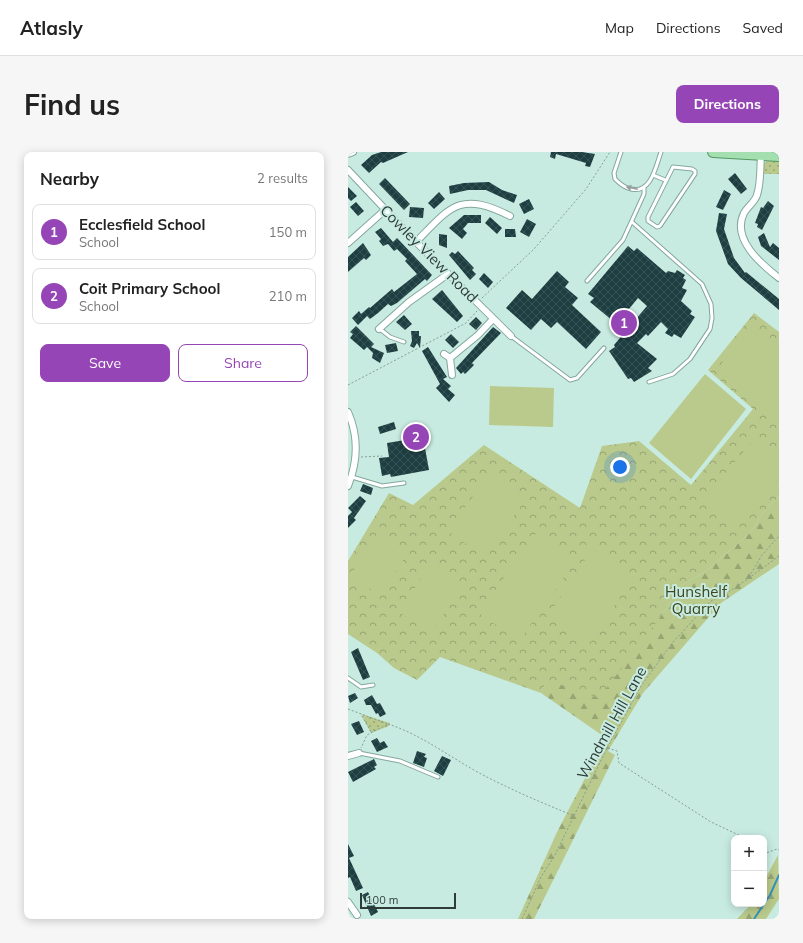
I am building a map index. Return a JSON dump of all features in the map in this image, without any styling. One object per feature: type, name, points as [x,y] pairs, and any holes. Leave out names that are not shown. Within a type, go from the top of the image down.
[{"type":"main road","points":[[713,152],[779,156]]},
{"type":"street","points":[[348,154],[353,152]]},
{"type":"street","points":[[761,155],[757,196],[744,213],[742,228],[748,248],[756,258],[779,278]]},
{"type":"street","name":"Cowley View Road","points":[[348,170],[416,242],[511,336]]},
{"type":"street","points":[[416,242],[444,213],[452,207],[462,203],[484,204],[510,216]]},
{"type":"street","points":[[348,243],[385,210]]},
{"type":"street","points":[[379,329],[409,302],[448,274]]},
{"type":"street","points":[[450,358],[478,335],[493,319]]},
{"type":"street","points":[[444,354],[450,358],[452,375]]},
{"type":"street","points":[[348,412],[354,428],[356,456],[352,476],[348,486]]},
{"type":"street","points":[[348,756],[359,753]]},
{"type":"street","points":[[348,902],[358,917]]},
{"type":"lane","points":[[621,152],[616,167],[615,179],[629,189],[637,190],[644,188]]},
{"type":"lane","points":[[587,281],[616,250],[632,222],[644,194],[644,188],[653,175],[661,152]]},
{"type":"lane","points":[[673,167],[692,168],[695,171],[660,226],[657,227],[648,221],[648,217],[665,180],[673,167]]},
{"type":"lane","points":[[653,175],[665,180]]},
{"type":"lane","points":[[632,222],[702,284],[711,304],[712,318],[710,329],[690,359],[673,374],[649,382]]},
{"type":"lane","points":[[379,329],[390,337],[404,342]]},
{"type":"lane","points":[[511,336],[570,380],[577,378],[604,348]]},
{"type":"lane","points":[[352,476],[382,486],[404,483]]},
{"type":"lane","points":[[348,678],[361,687],[373,685]]},
{"type":"lane","points":[[359,753],[400,761],[438,776]]},
{"type":"path","points":[[348,385],[466,323],[479,306],[544,237],[586,189],[610,152]]},
{"type":"path","points":[[356,456],[367,458],[382,456]]},
{"type":"path","points":[[747,578],[762,555],[779,536]]},
{"type":"path","name":"Windmill Hill Lane","points":[[522,919],[541,877],[555,854],[608,748],[642,686],[673,642],[711,601],[735,588],[779,556]]},
{"type":"path","points":[[348,709],[413,735],[482,774],[524,795],[573,816]]},
{"type":"path","points":[[361,714],[371,733]]},
{"type":"path","points":[[359,753],[367,735],[388,724]]},
{"type":"path","points":[[608,748],[617,751],[619,763],[711,822],[739,835]]},
{"type":"path","points":[[767,853],[777,849],[779,850]]},
{"type":"green space","points":[[769,160],[779,161],[779,174],[762,174],[762,165]]},
{"type":"green space","points":[[754,313],[779,332],[779,496],[762,514],[751,532],[706,571],[682,585],[662,615],[599,698],[547,680],[541,693],[440,657],[417,680],[394,668],[377,653],[348,634],[348,561],[389,493],[413,505],[484,445],[580,508],[602,446],[639,441],[691,485],[753,409],[708,370]]},
{"type":"green space","points":[[751,329],[779,353],[779,422],[717,369]]},
{"type":"green space","points":[[705,374],[746,409],[691,479],[649,443]]},
{"type":"green space","points":[[490,386],[554,388],[553,427],[489,425]]},
{"type":"green space","points":[[753,441],[779,463],[779,478],[739,526],[705,497]]},
{"type":"green space","points":[[490,473],[526,499],[484,557],[448,531]]},
{"type":"green space","name":"Hunshelf Quarry","points":[[779,496],[779,564],[721,603],[643,693],[608,751],[615,755],[534,919],[518,919],[557,832],[606,738],[541,693],[547,680],[662,615],[682,585],[706,571],[751,532],[762,514]]},
{"type":"green space","points":[[379,531],[409,551],[380,595],[350,576]]},
{"type":"green space","points":[[535,534],[575,562],[519,641],[479,613]]},
{"type":"green space","points":[[592,549],[633,576],[591,642],[549,615]]},
{"type":"green space","points":[[430,565],[463,586],[431,633],[399,612]]},
{"type":"green space","points":[[361,714],[390,723],[389,726],[371,733]]},
{"type":"green space","points":[[778,855],[779,899],[766,919],[737,919],[748,907],[767,907],[767,875]]},
{"type":"building","points":[[381,152],[408,152],[383,163],[381,162],[369,173],[361,165],[372,155]]},
{"type":"building","points":[[551,152],[582,152],[595,154],[590,167],[585,166],[586,163],[556,154],[555,159],[550,157]]},
{"type":"building","points":[[735,173],[747,189],[741,194],[728,179]]},
{"type":"building","points":[[385,178],[410,204],[404,210],[379,184]]},
{"type":"building","points":[[489,182],[502,190],[517,195],[514,203],[486,190],[468,190],[450,194],[449,186],[464,183]]},
{"type":"building","points":[[348,187],[357,196],[351,201],[348,198]]},
{"type":"building","points":[[724,190],[731,194],[723,210],[716,207]]},
{"type":"building","points":[[439,192],[445,199],[434,209],[428,203]]},
{"type":"building","points":[[529,199],[534,209],[524,214],[519,204]]},
{"type":"building","points":[[768,201],[774,206],[762,230],[757,227],[758,224],[755,223],[761,207],[763,208]]},
{"type":"building","points":[[356,202],[364,211],[358,216],[350,207]]},
{"type":"building","points":[[410,207],[424,208],[423,218],[409,217]]},
{"type":"building","points":[[719,213],[727,214],[724,229],[734,258],[745,273],[746,272],[779,299],[779,310],[741,278],[728,264],[716,231]]},
{"type":"building","points":[[464,215],[481,215],[481,223],[468,223],[463,229],[467,233],[462,239],[449,228]]},
{"type":"building","points":[[490,217],[502,228],[497,234],[485,223]]},
{"type":"building","points":[[527,219],[536,224],[529,237],[520,232]]},
{"type":"building","points":[[381,228],[393,242],[397,238],[432,275],[427,281],[425,279],[397,303],[391,306],[388,304],[370,319],[367,316],[358,325],[352,318],[359,311],[361,314],[392,289],[394,292],[417,274],[405,261],[407,259],[397,249],[394,251],[388,244],[383,246],[379,241],[381,239],[375,232]]},
{"type":"building","points":[[505,229],[515,229],[516,237],[505,237]]},
{"type":"building","points":[[764,233],[770,247],[773,243],[779,248],[779,260],[761,246],[758,237]]},
{"type":"building","points":[[439,234],[447,235],[447,248],[439,245]]},
{"type":"building","points":[[363,243],[371,255],[366,260],[364,258],[348,272],[348,257]]},
{"type":"building","points":[[628,246],[634,251],[637,248],[666,273],[668,271],[675,273],[677,270],[685,275],[683,278],[686,280],[682,288],[687,290],[681,301],[692,311],[690,314],[695,317],[681,338],[674,334],[672,337],[665,333],[668,329],[661,322],[648,336],[646,334],[637,343],[657,359],[648,368],[652,371],[634,382],[631,378],[628,379],[609,351],[615,347],[614,345],[647,306],[638,298],[624,315],[620,312],[613,321],[590,302],[594,298],[588,294]]},
{"type":"building","points":[[458,251],[474,268],[472,270],[476,274],[470,280],[449,255],[452,252],[455,254]]},
{"type":"building","points":[[557,271],[569,282],[565,287],[578,298],[572,305],[601,332],[586,349],[557,322],[551,328],[541,319],[531,330],[506,308],[522,290],[532,299]]},
{"type":"building","points":[[484,273],[493,282],[488,288],[479,279]]},
{"type":"building","points":[[442,290],[463,316],[457,322],[432,299]]},
{"type":"building","points":[[404,315],[412,324],[405,330],[396,322]]},
{"type":"building","points":[[476,317],[482,323],[476,330],[469,324]]},
{"type":"building","points":[[356,326],[374,344],[371,347],[384,353],[380,363],[372,358],[373,353],[367,347],[364,350],[350,338],[353,334],[350,332]]},
{"type":"building","points":[[493,327],[501,333],[472,363],[474,365],[465,374],[463,372],[461,374],[456,368]]},
{"type":"building","points":[[411,331],[419,331],[419,336],[421,336],[420,348],[417,343],[414,348],[410,346],[412,341]]},
{"type":"building","points":[[451,334],[459,342],[453,348],[445,340]]},
{"type":"building","points":[[396,343],[398,351],[387,353],[385,345]]},
{"type":"building","points":[[428,347],[447,377],[443,379],[451,386],[448,389],[455,395],[449,402],[436,388],[440,384],[422,351]]},
{"type":"building","points":[[394,422],[396,429],[380,434],[378,427]]},
{"type":"building","points":[[423,437],[429,470],[391,477],[390,474],[382,476],[379,458],[389,457],[387,443]]},
{"type":"building","points":[[363,484],[373,488],[371,495],[360,491]]},
{"type":"building","points":[[360,496],[366,501],[354,518],[356,520],[348,528],[348,516],[352,512],[348,508]]},
{"type":"building","points":[[358,648],[370,677],[363,680],[351,652]]},
{"type":"building","points":[[355,693],[358,698],[350,703],[348,696]]},
{"type":"building","points":[[372,695],[377,704],[380,703],[386,714],[380,717],[378,713],[376,714],[371,705],[366,705],[364,700]]},
{"type":"building","points":[[359,721],[364,732],[357,735],[351,724]]},
{"type":"building","points":[[377,738],[380,743],[384,741],[388,747],[377,752],[371,741]]},
{"type":"building","points":[[417,751],[426,754],[424,757],[427,758],[424,767],[413,763]]},
{"type":"building","points":[[442,756],[451,760],[443,776],[434,771]]},
{"type":"building","points":[[374,759],[377,765],[374,767],[376,769],[353,782],[348,772]]},
{"type":"building","points":[[348,844],[354,856],[349,858],[363,888],[356,891],[350,877],[348,878]]},
{"type":"building","points":[[368,892],[378,912],[371,916],[362,895]]},
{"type":"waterway","points":[[754,919],[770,895],[779,875]]},
{"type":"place","name":"Ecclesfield School","points":[[624,323]]},
{"type":"place","name":"Coit Primary School","points":[[416,437]]}]
